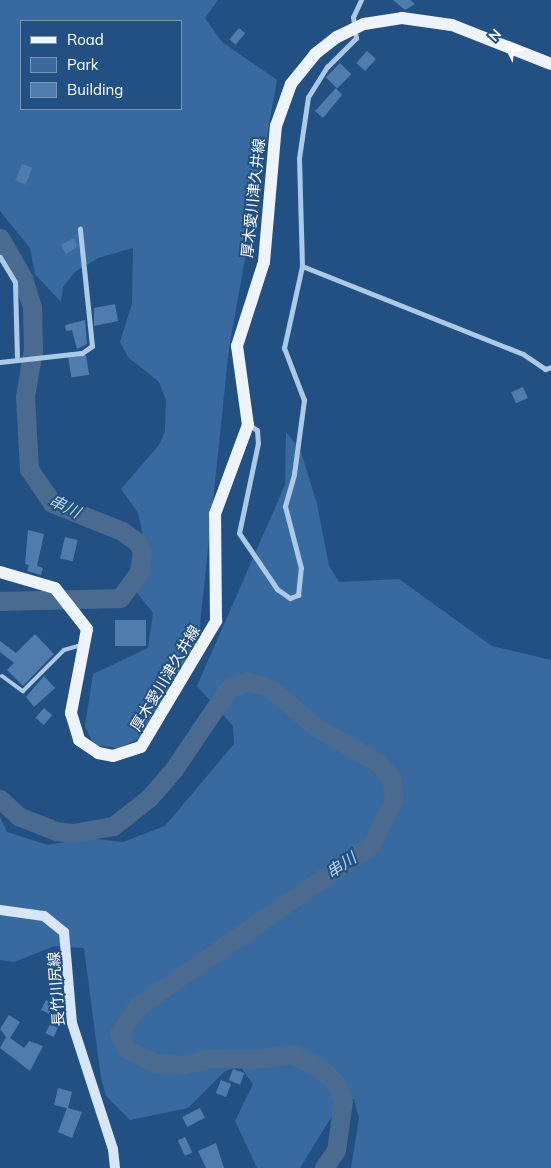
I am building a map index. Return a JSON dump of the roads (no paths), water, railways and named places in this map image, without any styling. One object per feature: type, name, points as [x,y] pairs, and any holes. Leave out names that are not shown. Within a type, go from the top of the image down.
[{"type":"main road","name":"厚木愛川津久井線","points":[[0,572],[55,588],[84,622],[86,645],[70,713],[77,736],[91,749],[107,755],[136,751],[155,730],[216,621],[215,514],[248,425],[248,400],[236,354],[267,245],[279,112],[291,84],[308,61],[354,27],[390,19],[426,18],[551,64]]},
{"type":"main road","name":"長竹川尻線","points":[[0,910],[44,916],[64,932],[70,951],[72,1023],[113,1149],[115,1168]]},
{"type":"street","points":[[248,425],[258,430],[258,443],[239,533],[277,589],[290,598],[298,595],[301,568],[285,506],[304,400],[284,348],[302,266],[297,199],[306,105],[327,67],[352,45],[354,27],[361,0]]},
{"type":"street","points":[[0,362],[17,357],[82,353],[92,346],[80,230]]},
{"type":"street","points":[[0,257],[15,282],[17,357]]},
{"type":"street","points":[[302,266],[524,354],[545,369],[551,367]]},
{"type":"lane","points":[[2,676],[23,691],[64,650],[86,645]]},
{"type":"waterway","name":"串川","points":[[0,238],[23,278],[32,308],[33,350],[25,396],[29,469],[52,503],[122,531],[137,542],[142,552],[139,572],[120,598],[0,601]]},
{"type":"waterway","name":"串川","points":[[0,799],[18,816],[56,831],[73,833],[113,826],[149,798],[174,769],[228,689],[247,681],[270,688],[317,728],[377,762],[391,777],[394,799],[371,845],[138,1006],[119,1033],[126,1049],[155,1063],[181,1065],[215,1058],[256,1059],[292,1054],[321,1069],[336,1083],[343,1101],[336,1150],[324,1168]]}]
